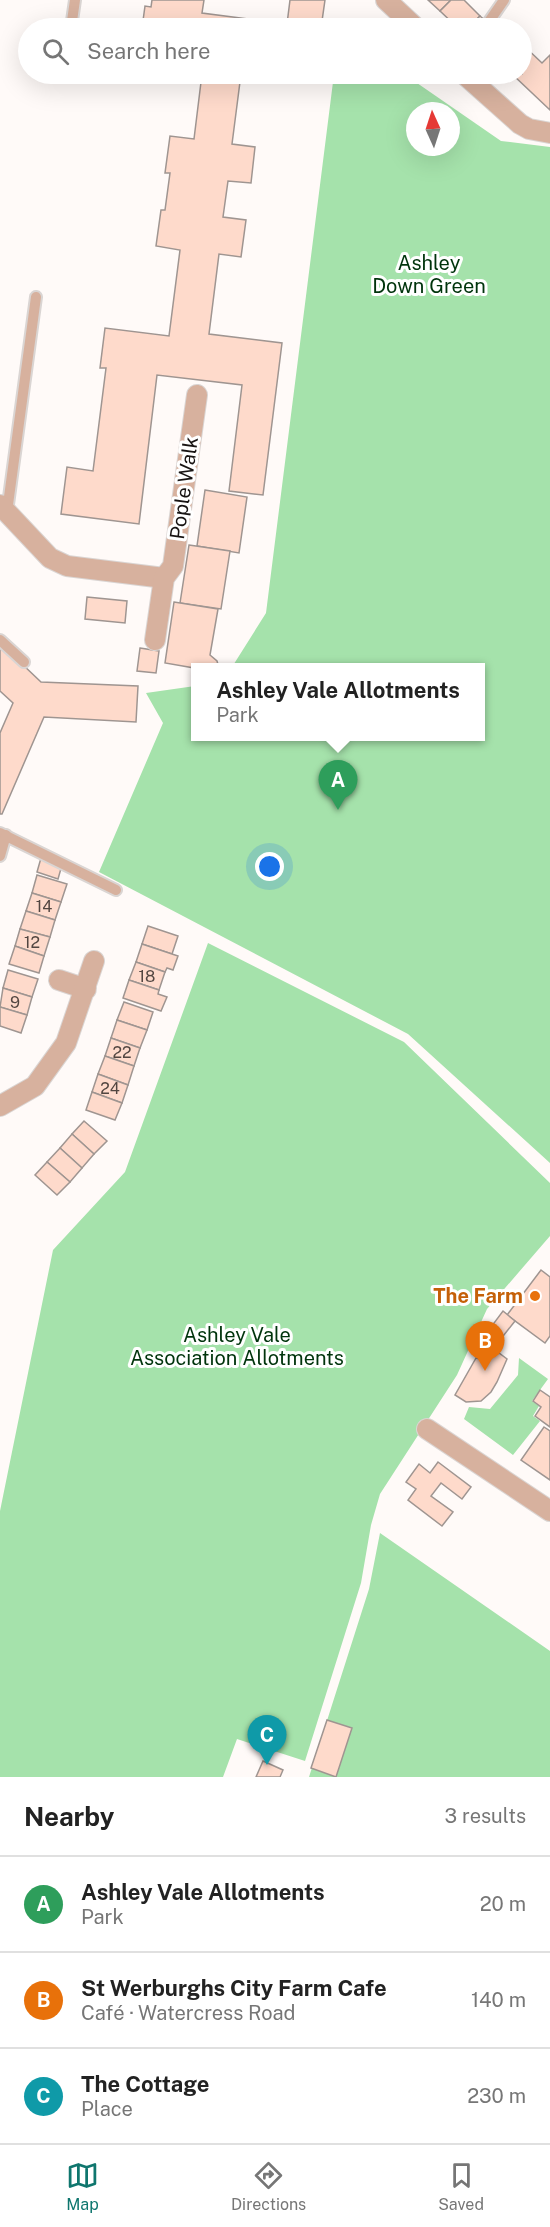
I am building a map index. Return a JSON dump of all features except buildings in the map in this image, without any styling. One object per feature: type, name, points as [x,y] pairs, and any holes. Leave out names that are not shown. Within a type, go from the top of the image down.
[{"type":"street","points":[[387,0],[406,18]]},
{"type":"street","points":[[475,84],[520,124],[529,129],[550,133]]},
{"type":"street","name":"Pople Walk","points":[[155,640],[164,578],[173,566],[197,395]]},
{"type":"street","points":[[4,509],[50,558],[67,566],[164,578]]},
{"type":"street","points":[[0,1106],[35,1086],[66,1043],[94,961]]},
{"type":"street","points":[[59,980],[86,989]]},
{"type":"street","points":[[427,1429],[550,1511]]},
{"type":"lane","points":[[72,18],[75,0]]},
{"type":"lane","points":[[491,18],[504,0]]},
{"type":"lane","points":[[4,509],[36,297]]},
{"type":"lane","points":[[0,640],[24,662]]},
{"type":"lane","points":[[0,856],[3,834],[116,890]]},
{"type":"green space","name":"Ashley Down Green","points":[[333,84],[418,84],[445,102],[406,102],[406,156],[460,156],[460,113],[501,141],[550,147],[550,1163],[408,1034],[99,872],[163,723],[146,693],[191,687],[191,741],[485,741],[485,663],[235,663],[266,613]]},
{"type":"green space","name":"Ashley Vale Association Allotments","points":[[208,943],[404,1042],[550,1183],[550,1236],[487,1309],[457,1375],[380,1494],[371,1525],[361,1583],[305,1761],[237,1739],[223,1777],[0,1777],[0,1511],[53,1250],[125,1172]]},
{"type":"green space","points":[[519,1358],[548,1379],[532,1401],[539,1406],[533,1416],[540,1421],[513,1455],[464,1419],[469,1407],[490,1409],[518,1375]]},
{"type":"green space","points":[[380,1533],[550,1651],[550,1777],[309,1777],[369,1589]]},
{"type":"place","name":"Ashley Vale Allotments","points":[[338,810]]},
{"type":"place","name":"The Farm","points":[[535,1296]]},
{"type":"place","name":"St Werburghs City Farm Cafe","points":[[485,1371]]},
{"type":"place","name":"The Cottage","points":[[267,1765]]}]
